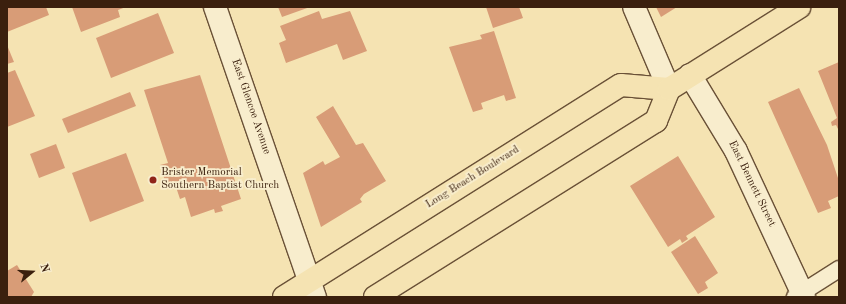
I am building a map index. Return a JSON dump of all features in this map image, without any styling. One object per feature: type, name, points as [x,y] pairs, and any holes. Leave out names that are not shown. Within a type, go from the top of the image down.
[{"type":"main road","points":[[375,297],[656,121],[669,89],[799,7]]},
{"type":"main road","name":"Long Beach Boulevard","points":[[284,297],[312,289],[621,85],[669,89]]},
{"type":"street","name":"East Glencoe Avenue","points":[[216,7],[312,289]]},
{"type":"street","points":[[634,7],[669,89]]},
{"type":"street","name":"East Bennett Street","points":[[690,75],[736,151],[800,296]]},
{"type":"lane","points":[[800,296],[839,269]]},
{"type":"building","points":[[7,7],[46,7],[49,15],[7,32]]},
{"type":"building","points":[[72,7],[126,7],[118,10],[120,17],[81,32]]},
{"type":"building","points":[[278,7],[310,7],[282,17]]},
{"type":"building","points":[[486,7],[519,7],[523,18],[493,28]]},
{"type":"building","points":[[656,7],[677,7],[661,17]]},
{"type":"building","points":[[319,11],[322,19],[350,11],[367,51],[343,60],[337,44],[286,63],[279,43],[286,40],[280,26]]},
{"type":"building","points":[[158,13],[174,53],[111,78],[96,38]]},
{"type":"building","points":[[494,31],[516,98],[506,101],[504,95],[481,103],[483,109],[473,112],[449,47],[482,39],[480,35]]},
{"type":"building","points":[[7,45],[14,62],[7,64]]},
{"type":"building","points":[[839,62],[839,131],[836,125],[832,126],[831,122],[837,118],[818,71]]},
{"type":"building","points":[[15,70],[35,116],[7,127],[7,73]]},
{"type":"building","points":[[200,75],[241,199],[221,206],[223,211],[215,213],[214,209],[191,217],[185,197],[180,199],[174,181],[166,184],[160,165],[168,163],[144,90]]},
{"type":"building","points":[[799,88],[827,145],[839,181],[839,196],[828,201],[831,208],[818,213],[768,102]]},
{"type":"building","points":[[130,92],[136,106],[68,133],[62,119]]},
{"type":"building","points":[[333,106],[356,145],[363,143],[386,181],[364,194],[360,199],[362,202],[321,227],[303,173],[323,161],[325,165],[340,157],[316,117]]},
{"type":"building","points":[[56,144],[65,168],[39,178],[30,154]]},
{"type":"building","points":[[126,153],[144,201],[90,222],[72,173]]},
{"type":"building","points":[[678,156],[715,217],[686,236],[688,239],[682,243],[680,239],[668,247],[630,186]]},
{"type":"building","points":[[695,236],[718,273],[705,282],[708,288],[698,294],[671,252]]},
{"type":"building","points":[[17,265],[34,292],[31,297],[7,297],[7,271]]},
{"type":"place","name":"Brister Memorial Southern Baptist Church","points":[[153,180]]}]
